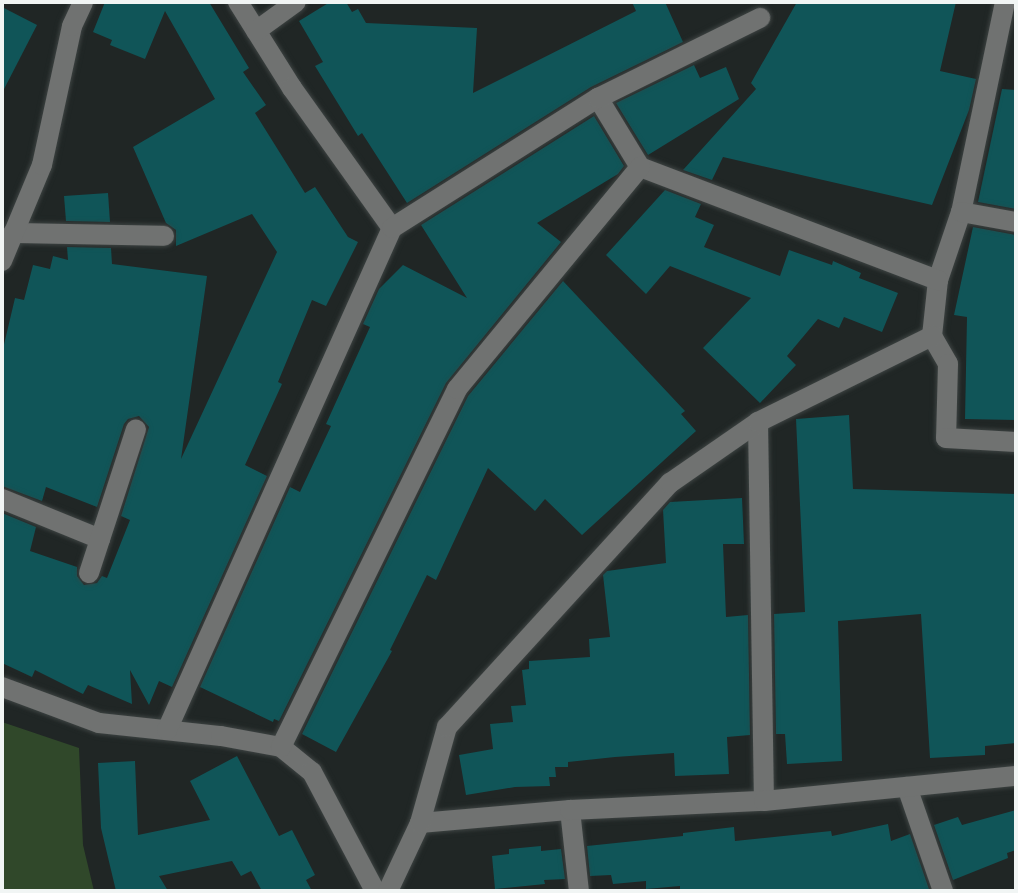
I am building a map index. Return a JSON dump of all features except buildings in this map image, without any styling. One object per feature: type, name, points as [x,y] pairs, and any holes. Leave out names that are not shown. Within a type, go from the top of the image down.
[{"type":"street","points":[[2,261],[42,165],[72,26],[83,2]]},
{"type":"street","points":[[238,2],[292,88],[392,228]]},
{"type":"street","points":[[256,31],[296,2]]},
{"type":"street","points":[[1005,2],[961,212],[938,280],[932,336],[948,364],[946,438],[1016,442]]},
{"type":"street","points":[[167,730],[392,228],[598,98],[760,18]]},
{"type":"street","points":[[598,98],[640,167],[938,280]]},
{"type":"street","points":[[281,747],[457,389],[640,167]]},
{"type":"street","points":[[961,212],[1016,222]]},
{"type":"street","points":[[13,233],[164,236]]},
{"type":"street","points":[[388,891],[420,823],[447,727],[670,483],[758,422],[932,336]]},
{"type":"street","points":[[758,422],[764,801]]},
{"type":"street","points":[[89,573],[136,429]]},
{"type":"street","points":[[2,499],[100,539]]},
{"type":"street","points":[[2,687],[99,723],[281,747],[312,772],[375,891]]},
{"type":"street","points":[[420,823],[570,810],[764,801],[1016,776]]},
{"type":"street","points":[[907,787],[943,891]]},
{"type":"street","points":[[570,810],[579,891]]},
{"type":"green space","points":[[2,722],[79,748],[83,845],[94,891],[2,891]]}]
